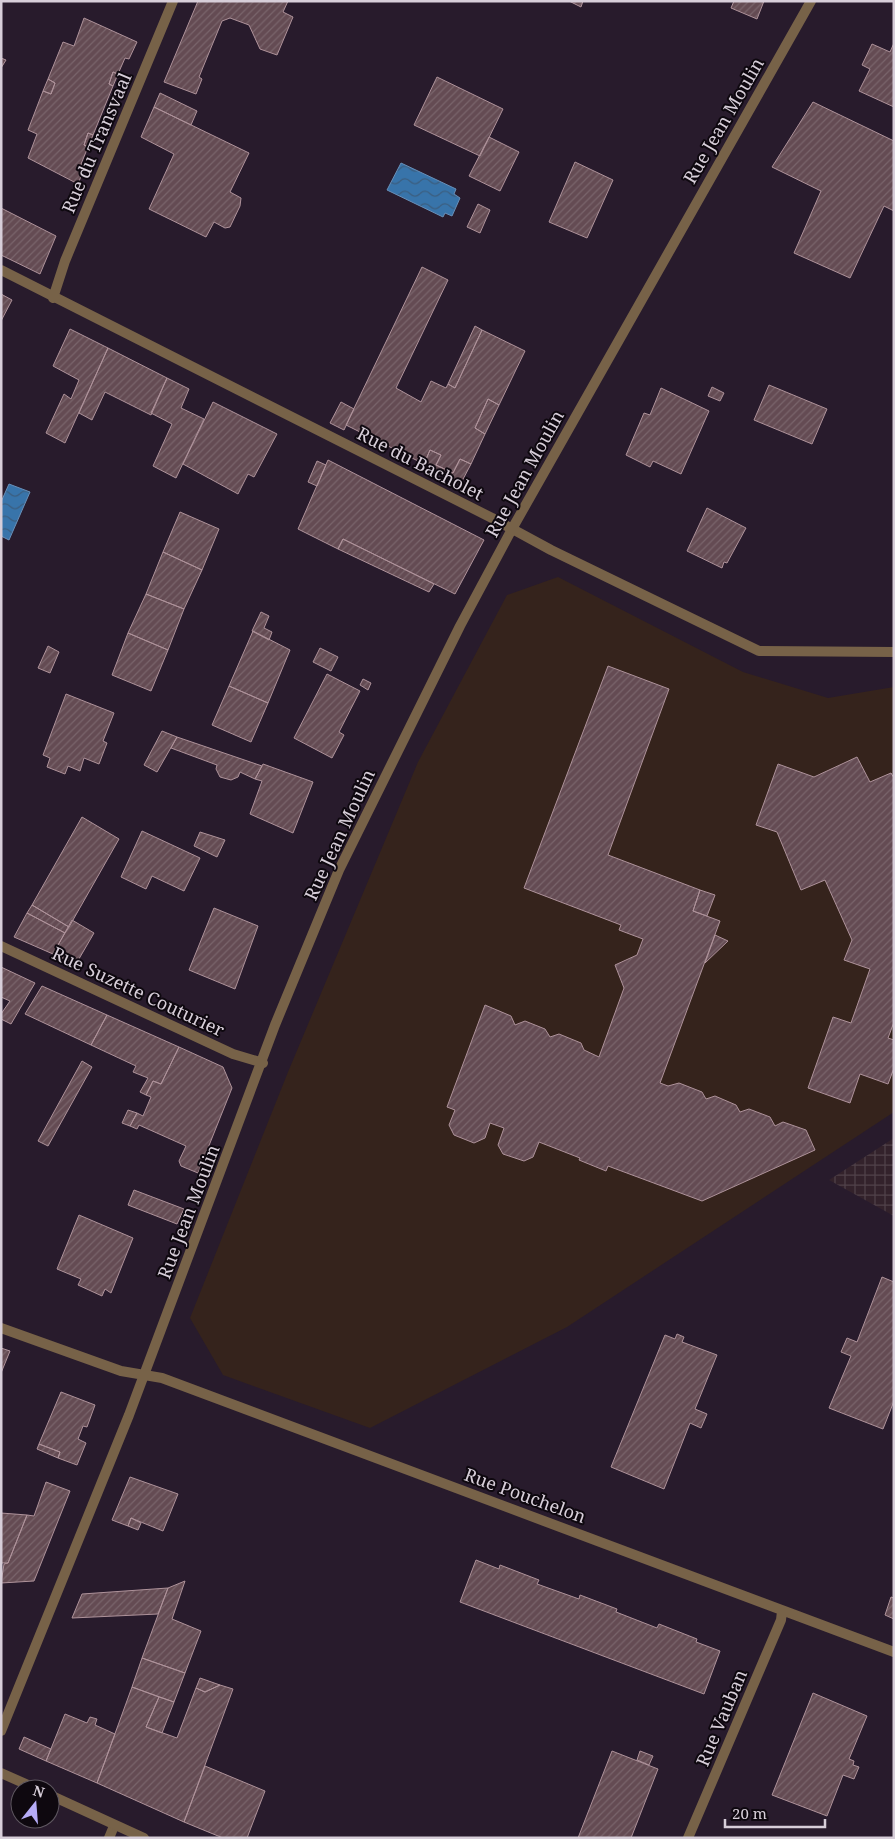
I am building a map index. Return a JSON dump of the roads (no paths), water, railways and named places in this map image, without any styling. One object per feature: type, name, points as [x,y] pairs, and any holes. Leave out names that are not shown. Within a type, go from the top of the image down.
[{"type":"street","name":"Rue du Transvaal","points":[[53,298],[65,261],[173,1]]},
{"type":"street","name":"Rue Jean Moulin","points":[[1,1731],[144,1376],[275,1025],[339,870],[460,626],[512,529],[811,1]]},
{"type":"street","name":"Rue du Bacholet","points":[[1,270],[551,550],[759,651],[894,652]]},
{"type":"street","name":"Rue Suzette Couturier","points":[[1,946],[233,1054],[262,1063]]},
{"type":"street","name":"Rue Pouchelon","points":[[1,1328],[121,1372],[162,1378],[722,1586],[782,1611],[894,1652]]},
{"type":"street","name":"Rue Vauban","points":[[688,1838],[781,1620],[782,1611]]},
{"type":"street","points":[[1,1772],[16,1779]]},
{"type":"street","points":[[60,1800],[144,1838]]},
{"type":"street","points":[[109,1838],[114,1826]]},
{"type":"water","points":[[401,163],[456,189],[454,194],[460,198],[452,216],[445,213],[443,217],[387,190]]},
{"type":"water","points":[[9,484],[30,492],[9,540],[1,536],[1,502]]}]
